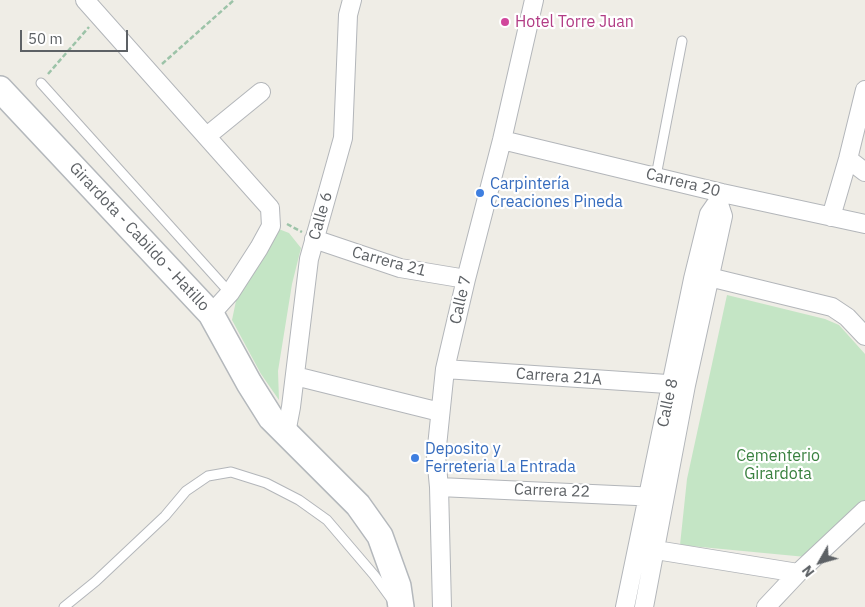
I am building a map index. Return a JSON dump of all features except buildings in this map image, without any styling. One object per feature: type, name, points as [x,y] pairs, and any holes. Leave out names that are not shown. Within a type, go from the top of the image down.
[{"type":"street","points":[[85,0],[152,73],[270,208],[271,226],[259,248],[230,294],[211,314]]},
{"type":"street","name":"Calle 6","points":[[292,439],[295,376],[309,259],[343,138],[348,15],[352,0]]},
{"type":"street","name":"Calle 7","points":[[442,607],[439,487],[436,456],[445,369],[502,140],[534,0]]},
{"type":"street","name":"Girardota - Cabildo - Hatillo","points":[[0,89],[211,314],[249,383],[271,418],[358,505],[380,536],[398,586],[400,607]]},
{"type":"street","points":[[831,216],[865,90]]},
{"type":"street","points":[[207,136],[262,92]]},
{"type":"street","name":"Carrera 20","points":[[502,140],[656,176],[720,197],[831,216],[865,224]]},
{"type":"street","points":[[848,158],[865,172]]},
{"type":"street","name":"Calle 8","points":[[625,607],[648,495],[708,278],[723,216],[720,197]]},
{"type":"street","name":"Calle 8","points":[[644,607],[666,498],[693,279],[709,214],[720,197]]},
{"type":"street","name":"Carrera 21","points":[[314,240],[400,268],[466,279]]},
{"type":"street","points":[[708,278],[832,307],[847,318],[865,336]]},
{"type":"street","name":"Carrera 21A","points":[[445,369],[679,385]]},
{"type":"street","points":[[295,376],[440,412]]},
{"type":"street","name":"Carrera 22","points":[[439,487],[648,495],[666,498]]},
{"type":"street","points":[[766,607],[798,573],[865,510]]},
{"type":"street","points":[[656,550],[798,573]]},
{"type":"lane","points":[[656,176],[682,41]]},
{"type":"lane","points":[[41,83],[230,294]]},
{"type":"lane","points":[[64,607],[96,581],[165,516],[186,491],[208,476],[231,472],[266,482],[299,500],[328,520],[400,607]]},
{"type":"path","points":[[152,73],[234,0]]},
{"type":"path","points":[[41,83],[99,14]]},
{"type":"path","points":[[270,214],[314,240]]},
{"type":"green space","points":[[271,226],[289,233],[301,248],[292,284],[278,371],[279,400],[261,374],[232,320],[237,296]]},
{"type":"green space","name":"Cementerio Girardota","points":[[727,295],[825,319],[839,325],[865,354],[865,503],[806,557],[680,545],[687,479]]},
{"type":"place","name":"Hotel Torre Juan","points":[[505,22]]},
{"type":"place","name":"Carpintería Creaciones Pineda","points":[[480,193]]},
{"type":"place","name":"Deposito y Ferreteria La Entrada","points":[[415,458]]}]
